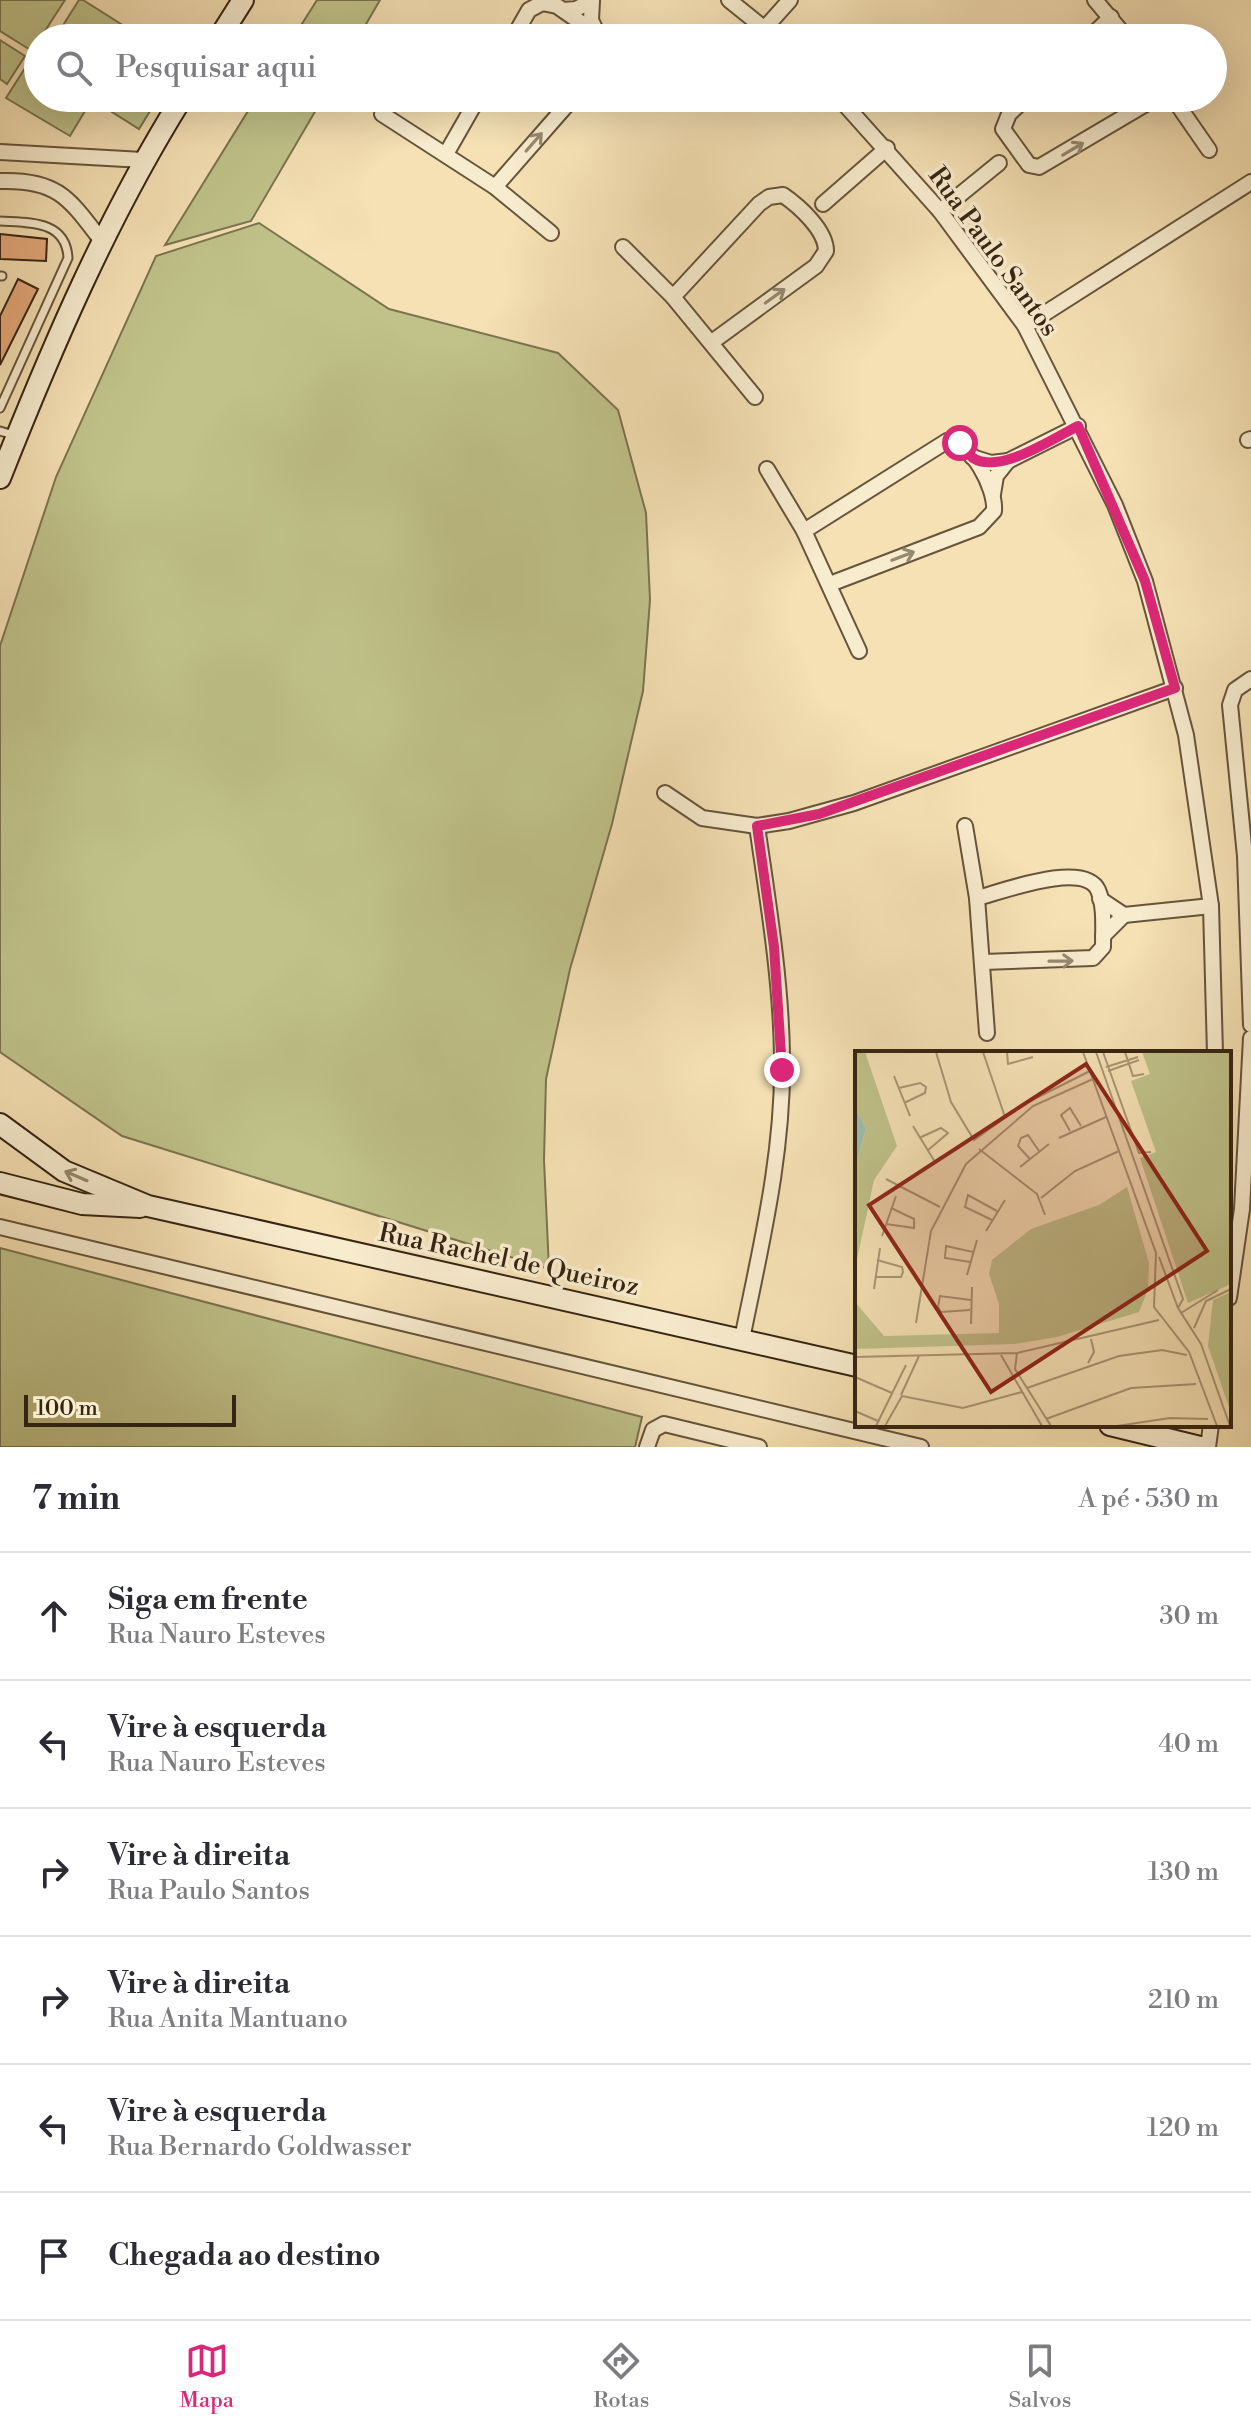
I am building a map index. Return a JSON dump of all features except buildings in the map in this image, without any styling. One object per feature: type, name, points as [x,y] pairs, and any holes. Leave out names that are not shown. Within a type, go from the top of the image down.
[{"type":"street","points":[[228,24],[243,0]]},
{"type":"street","points":[[563,10],[576,9],[592,0]]},
{"type":"street","points":[[592,0],[593,24]]},
{"type":"street","points":[[729,0],[760,24]]},
{"type":"street","points":[[776,24],[790,0]]},
{"type":"street","points":[[1095,0],[1116,24]]},
{"type":"street","points":[[522,24],[535,5],[549,3],[583,24]]},
{"type":"street","points":[[1104,24],[1111,17]]},
{"type":"street","points":[[0,478],[8,433],[101,240],[143,160],[173,112]]},
{"type":"street","points":[[446,154],[470,112]]},
{"type":"street","points":[[495,187],[561,112]]},
{"type":"street","name":"Rua Paulo Santos","points":[[852,112],[940,211],[1025,326],[1078,426],[1145,581],[1186,735],[1211,906],[1215,1051]]},
{"type":"street","points":[[940,211],[999,163],[1005,154],[1005,121],[1013,112]]},
{"type":"street","points":[[1005,136],[1026,162],[1033,167],[1045,165],[1133,112]]},
{"type":"street","points":[[1183,112],[1209,150]]},
{"type":"street","points":[[382,114],[495,187],[551,233]]},
{"type":"street","points":[[712,342],[816,266],[826,251],[819,219],[823,204],[887,148]]},
{"type":"street","points":[[0,152],[143,160]]},
{"type":"street","points":[[999,163],[1026,162]]},
{"type":"street","points":[[0,181],[32,182],[66,196],[101,240]]},
{"type":"street","points":[[1025,326],[1251,182]]},
{"type":"street","points":[[673,297],[759,204],[776,195],[790,201],[823,204]]},
{"type":"street","points":[[790,201],[821,233]]},
{"type":"street","points":[[623,247],[673,297],[755,397]]},
{"type":"street","points":[[972,457],[991,463],[1008,461],[1078,426]]},
{"type":"street","points":[[804,531],[947,441],[960,443],[972,457],[993,495]]},
{"type":"street","points":[[830,584],[979,527],[994,511],[996,476],[1008,461]]},
{"type":"street","points":[[767,469],[804,531],[859,651]]},
{"type":"street","points":[[1251,679],[1235,690],[1230,705],[1249,908],[1251,1025]]},
{"type":"street","points":[[665,793],[676,804],[702,818],[757,826],[831,810],[1175,688]]},
{"type":"street","points":[[742,1339],[775,1175],[782,1070],[774,947],[757,826]]},
{"type":"street","points":[[965,826],[977,898],[987,1033]]},
{"type":"street","points":[[977,898],[1073,876],[1091,882],[1100,899],[1103,936],[1099,953],[1084,961],[983,962]]},
{"type":"street","points":[[1100,899],[1124,915]]},
{"type":"street","points":[[1103,936],[1124,915],[1211,906]]},
{"type":"street","points":[[1231,1284],[1242,1209],[1251,1038]]},
{"type":"street","name":"Rua Rachel de Queiroz","points":[[0,1124],[64,1171],[148,1206],[855,1366]]},
{"type":"street","name":"Rua Rachel de Queiroz","points":[[0,1183],[82,1204],[129,1208],[148,1206]]},
{"type":"street","points":[[0,1227],[921,1447]]},
{"type":"street","points":[[647,1447],[653,1430],[664,1424],[731,1444],[759,1447]]},
{"type":"street","points":[[1127,1427],[1162,1431],[1200,1447]]},
{"type":"street","points":[[1208,1447],[1211,1427]]},
{"type":"lane","points":[[0,221],[51,227],[62,237],[68,258],[0,408]]},
{"type":"green space","points":[[0,0],[65,0],[49,24],[24,24],[24,46],[0,31]]},
{"type":"green space","points":[[79,0],[83,0],[121,24],[64,24]]},
{"type":"green space","points":[[317,0],[380,0],[366,24],[302,24]]},
{"type":"green space","points":[[0,40],[24,58],[7,84],[0,79]]},
{"type":"green space","points":[[24,70],[24,109],[6,98]]},
{"type":"green space","points":[[30,112],[84,112],[70,136]]},
{"type":"green space","points":[[112,112],[149,112],[139,129]]},
{"type":"green space","points":[[247,112],[315,112],[251,221],[165,245]]},
{"type":"green space","points":[[259,223],[389,309],[558,353],[618,410],[646,513],[650,600],[643,691],[612,824],[570,969],[546,1079],[544,1160],[549,1269],[122,1136],[0,1052],[0,646],[56,477],[156,256]]},
{"type":"green space","points":[[0,1248],[642,1417],[635,1447],[0,1447]]},
{"type":"route","points":[[782,1070],[774,947],[757,826],[819,814],[854,803],[1175,688],[1145,581],[1115,505],[1078,426],[1008,461],[991,463],[972,457],[960,443]]}]
